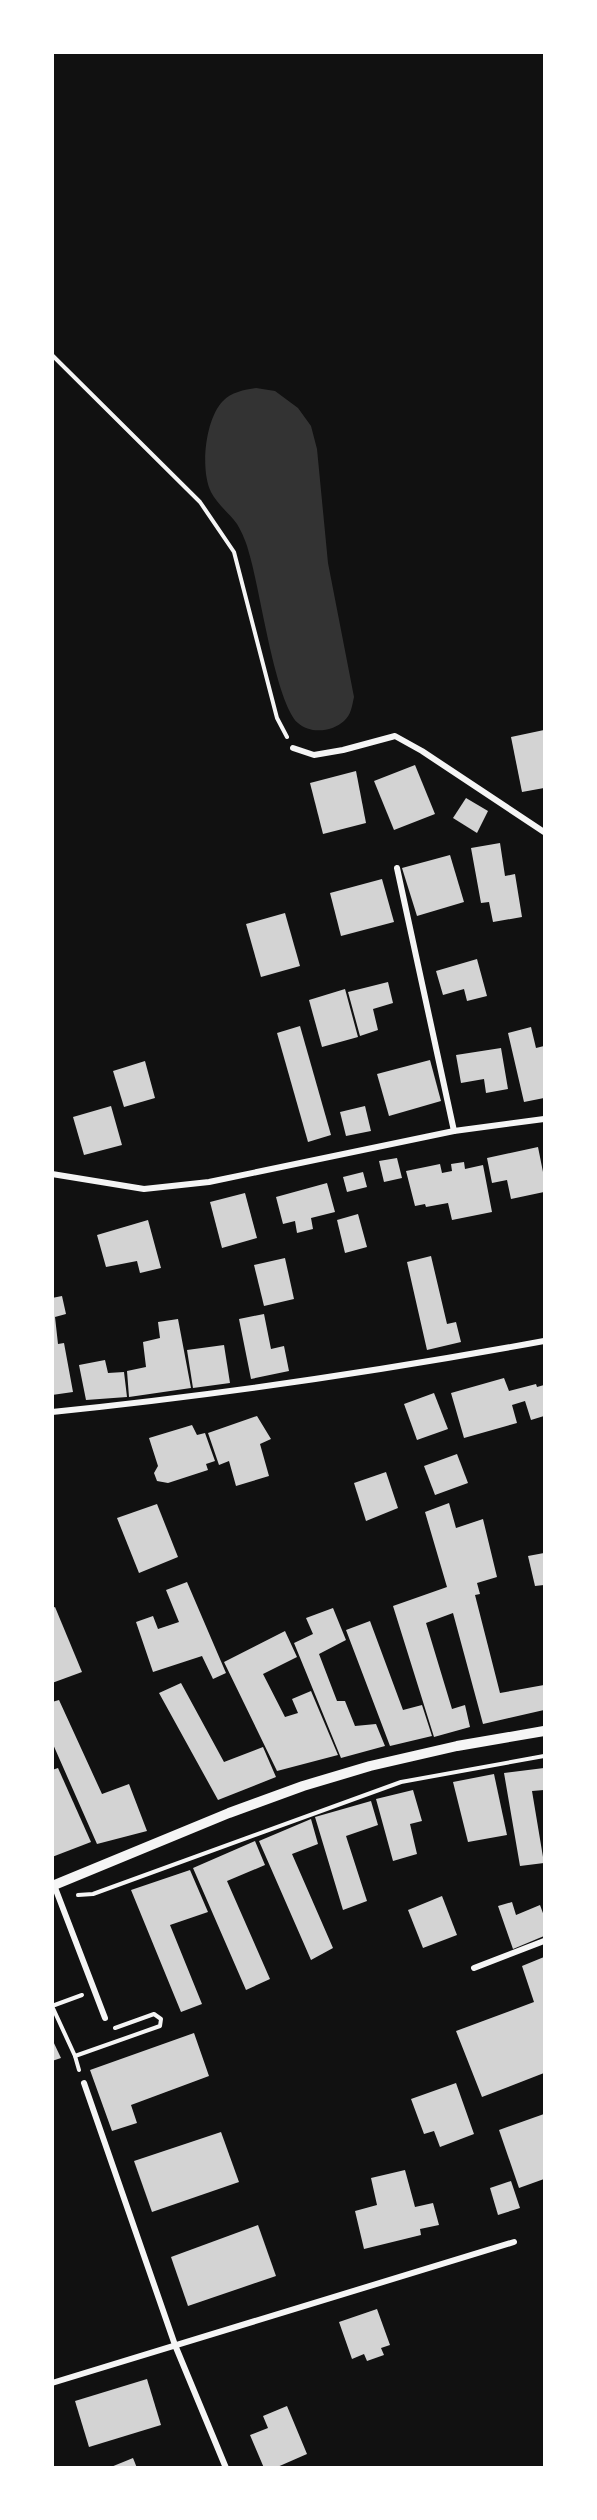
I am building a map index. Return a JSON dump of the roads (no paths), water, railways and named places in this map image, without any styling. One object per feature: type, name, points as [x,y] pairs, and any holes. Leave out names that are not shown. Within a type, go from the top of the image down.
[{"type":"street","points":[[293,748],[314,755],[343,750],[395,735],[544,832]]},
{"type":"street","points":[[397,868],[454,1131]]},
{"type":"street","points":[[52,1174],[144,1189],[209,1182],[454,1131],[544,1119]]},
{"type":"street","points":[[52,1412],[304,1381],[420,1364],[544,1341]]},
{"type":"street","points":[[105,2018],[53,1886],[229,1813],[303,1786],[370,1766],[544,1731]]},
{"type":"street","points":[[474,1968],[544,1941]]},
{"type":"street","points":[[84,2082],[175,2345],[226,2468]]},
{"type":"street","points":[[52,2384],[514,2242]]}]
